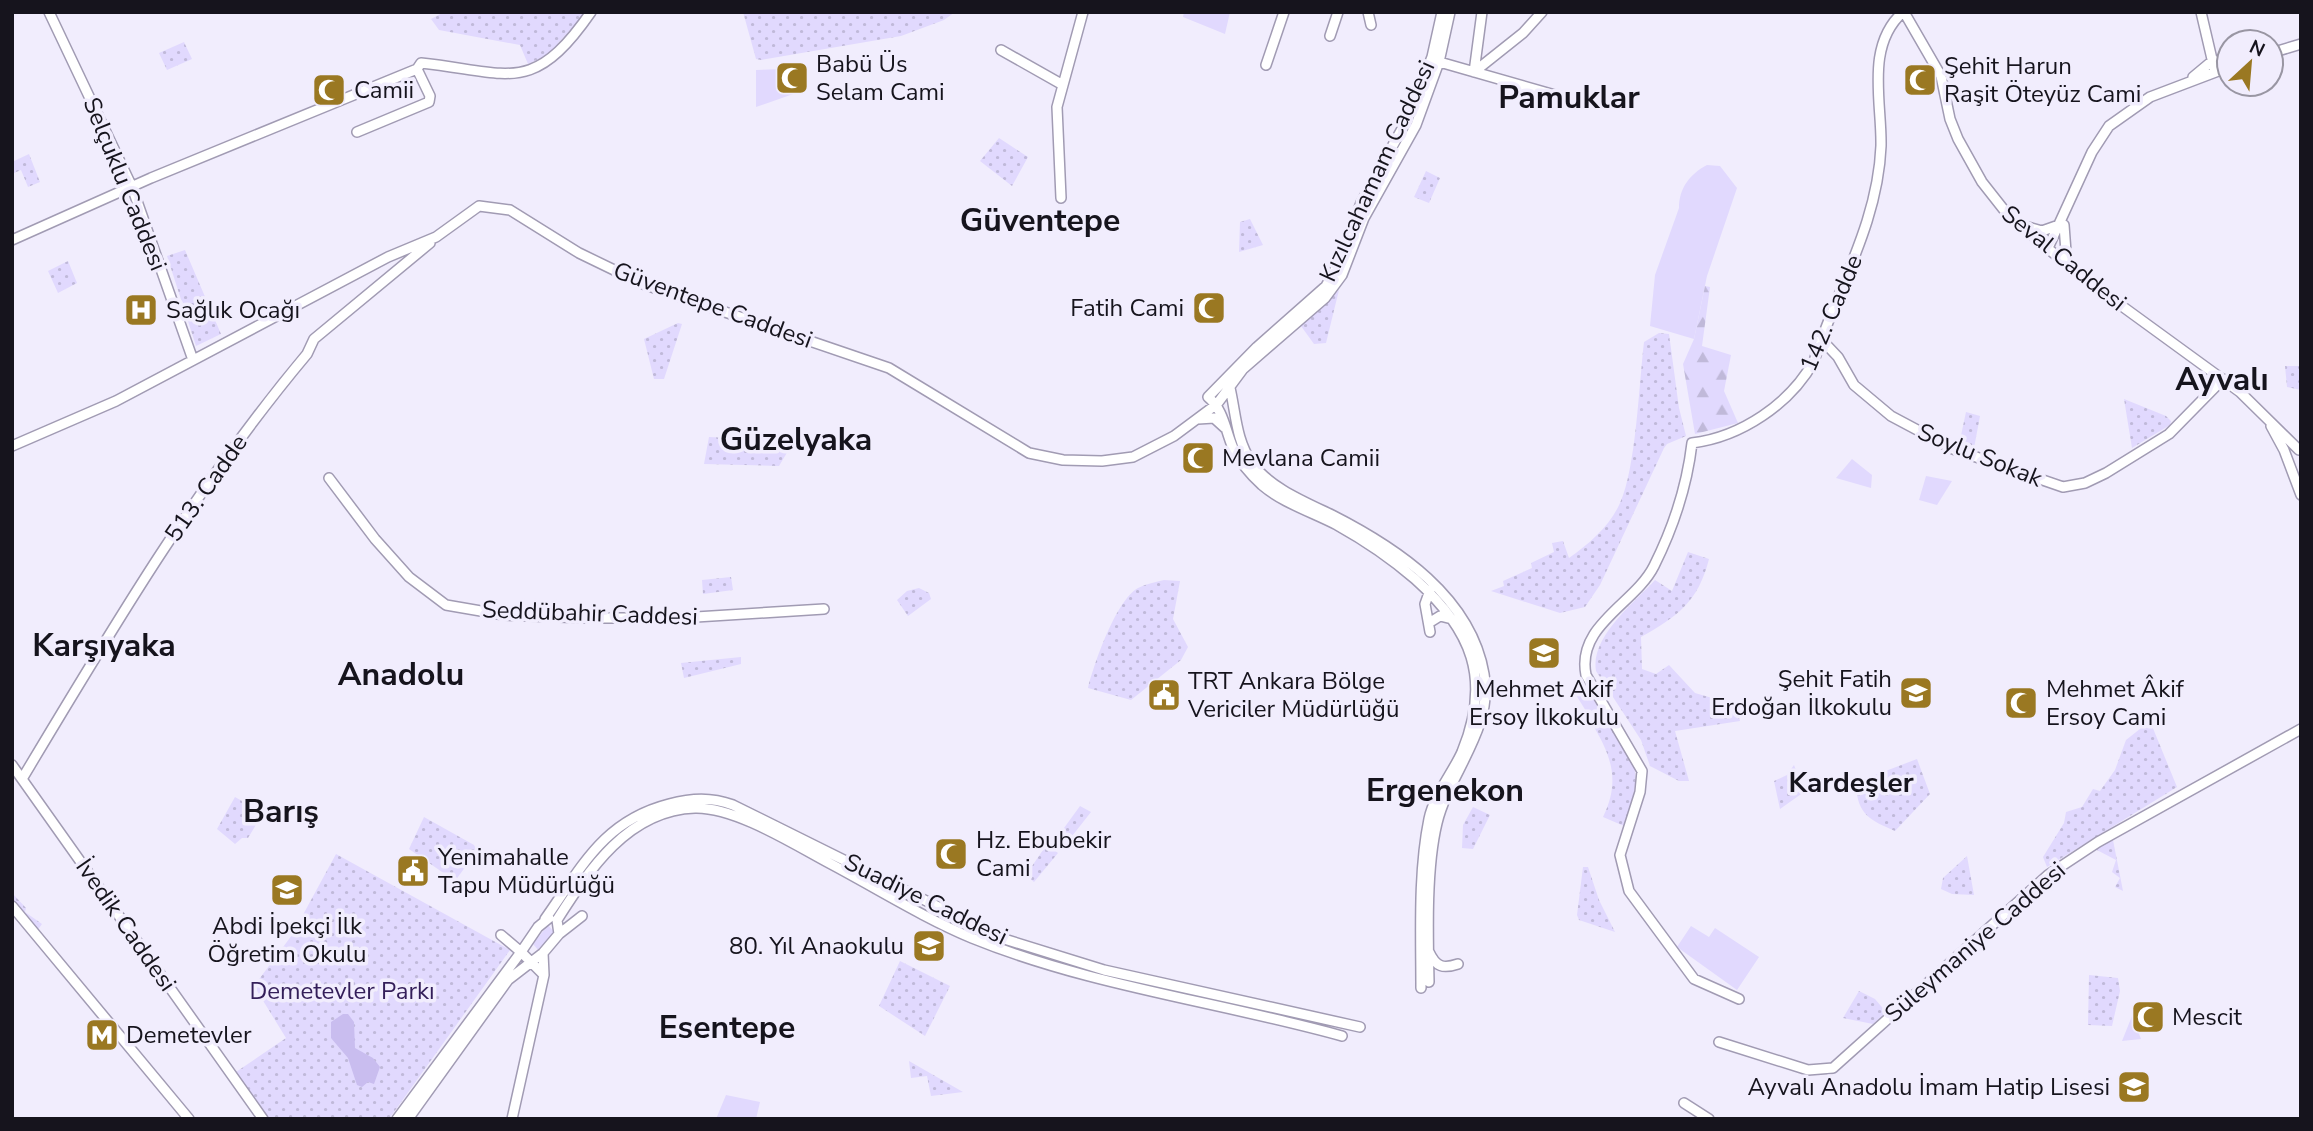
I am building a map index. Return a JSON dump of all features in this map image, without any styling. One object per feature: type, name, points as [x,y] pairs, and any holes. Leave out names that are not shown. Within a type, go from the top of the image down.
[{"type":"main road","name":"Selçuklu Caddesi","points":[[49,12],[132,187],[193,360]]},
{"type":"main road","points":[[12,240],[419,66],[514,74],[545,65],[570,43],[591,12]]},
{"type":"main road","points":[[1062,198],[1057,107],[1083,12]]},
{"type":"main road","points":[[1266,65],[1284,12]]},
{"type":"main road","points":[[1330,36],[1338,12]]},
{"type":"main road","points":[[1368,12],[1371,25]]},
{"type":"main road","name":"Kızılcahamam Caddesi","points":[[1196,419],[1208,397],[1223,379],[1326,286],[1345,247],[1361,203],[1408,118],[1435,61],[1442,12]]},
{"type":"main road","name":"Kızılcahamam Caddesi","points":[[1217,404],[1243,369],[1325,298],[1342,275],[1364,218],[1416,125],[1450,12]]},
{"type":"main road","points":[[1474,72],[1482,12]]},
{"type":"main road","points":[[1474,72],[1523,33],[1542,12]]},
{"type":"main road","name":"Seval Caddesi","points":[[1903,12],[1941,76],[1950,119],[1958,139],[1982,183],[2016,222],[2071,268],[2223,379],[2300,450]]},
{"type":"main road","name":"142. Cadde","points":[[1739,999],[1694,979],[1629,891],[1620,855],[1640,792],[1642,771],[1586,675],[1583,661],[1586,647],[1599,628],[1653,569],[1687,483],[1692,443],[1735,433],[1803,381],[1854,262],[1869,218],[1881,146],[1876,88],[1881,53],[1892,22],[1903,12]]},
{"type":"main road","points":[[2201,12],[2208,45],[2215,54]]},
{"type":"main road","points":[[1001,50],[1063,85]]},
{"type":"main road","points":[[1435,61],[1569,99]]},
{"type":"main road","points":[[2186,83],[2215,63]]},
{"type":"main road","points":[[357,132],[429,102],[430,96],[419,66]]},
{"type":"main road","points":[[2051,250],[2092,152],[2109,126],[2150,97],[2215,73]]},
{"type":"main road","name":"Güventepe Caddesi","points":[[12,446],[116,401],[388,257],[436,237],[480,206],[510,210],[579,253],[643,284],[889,368],[1029,453],[1063,460],[1102,461],[1133,457],[1174,436],[1217,404]]},
{"type":"main road","points":[[2016,222],[2042,232],[2062,225]]},
{"type":"main road","points":[[2062,225],[2071,268]]},
{"type":"main road","name":"513. Cadde","points":[[22,779],[136,588],[241,438],[307,354],[314,340],[436,237]]},
{"type":"main road","name":"Soylu Sokak","points":[[1821,339],[1838,357],[1854,385],[1891,416],[1953,449],[2063,487],[2106,473],[2169,434],[2223,379]]},
{"type":"main road","points":[[1223,379],[1230,388],[1235,424],[1252,464],[1271,482],[1432,588]]},
{"type":"main road","points":[[1208,397],[1217,404],[1234,450],[1253,477],[1265,487],[1398,556],[1432,588],[1472,632],[1484,700],[1479,724],[1444,805],[1434,838],[1425,985],[1421,911],[1428,831],[1433,808],[1461,753],[1471,724],[1479,672],[1469,647],[1442,600]]},
{"type":"main road","points":[[1196,419],[1214,418],[1226,430]]},
{"type":"main road","name":"Seval Caddesi","points":[[2267,419],[2301,495]]},
{"type":"main road","points":[[2300,450],[2293,456],[2291,468],[2301,476]]},
{"type":"main road","name":"Seddübahir Caddesi","points":[[329,478],[375,539],[409,577],[446,605],[504,615],[588,618],[680,618],[824,609]]},
{"type":"main road","points":[[1413,577],[1425,604],[1430,632],[1442,600]]},
{"type":"main road","points":[[1425,604],[1432,588]]},
{"type":"main road","points":[[1432,621],[1440,616],[1454,620]]},
{"type":"main road","name":"Süleymaniye Caddesi","points":[[1719,1042],[1808,1070],[1833,1068],[2048,875],[2098,842],[2301,729]]},
{"type":"main road","name":"İvedik Caddesi","points":[[12,765],[263,1119]]},
{"type":"main road","name":"Suadiye Caddesi","points":[[397,1119],[596,848],[625,821],[658,807],[689,799],[710,798],[733,805],[1001,938],[1104,970],[1360,1027]]},
{"type":"main road","points":[[1433,808],[1444,805]]},
{"type":"main road","name":"Suadiye Caddesi","points":[[558,921],[603,854],[620,837],[661,816],[692,808],[712,808],[786,841],[973,938],[1093,976],[1342,1036]]},
{"type":"main road","points":[[12,906],[188,1119]]},
{"type":"main road","points":[[408,1119],[508,979],[543,953],[559,934],[582,916],[558,921],[545,919]]},
{"type":"main road","points":[[558,921],[559,934]]},
{"type":"main road","points":[[523,948],[544,975]]},
{"type":"main road","points":[[1429,951],[1439,966],[1446,968],[1458,964]]},
{"type":"main road","points":[[512,1119],[544,975],[543,953]]},
{"type":"main road","points":[[1684,1103],[1709,1119]]},
{"type":"green space","points":[[444,12],[583,12],[584,15],[558,43],[560,47],[544,61],[541,58],[528,64],[520,45],[439,30],[431,19]]},
{"type":"green space","points":[[743,12],[955,12],[944,20],[901,36],[761,60],[756,59]]},
{"type":"green space","points":[[1184,12],[1230,12],[1225,34],[1183,17]]},
{"type":"green space","points":[[184,42],[192,59],[167,70],[159,53]]},
{"type":"green space","points":[[783,69],[784,87],[797,87],[799,92],[756,107],[756,70]]},
{"type":"green space","points":[[999,138],[1028,157],[1012,186],[980,161]]},
{"type":"green space","points":[[29,154],[40,182],[28,187],[21,170],[12,174],[12,162]]},
{"type":"green space","points":[[1707,165],[1720,166],[1737,188],[1707,276],[1694,339],[1650,326],[1655,275],[1679,208],[1683,188],[1695,173]]},
{"type":"green space","points":[[1426,171],[1440,178],[1429,203],[1414,197]]},
{"type":"green space","points":[[1250,219],[1263,245],[1239,252],[1240,222]]},
{"type":"green space","points":[[185,250],[221,334],[196,346],[167,256]]},
{"type":"green space","points":[[68,261],[77,283],[58,293],[48,271]]},
{"type":"green space","points":[[1705,286],[1710,287],[1702,346],[1731,355],[1724,391],[1738,423],[1695,434],[1683,364],[1694,339]]},
{"type":"green space","points":[[1339,290],[1326,343],[1314,344],[1301,326]]},
{"type":"green space","points":[[678,323],[682,324],[664,379],[654,379],[644,339]]},
{"type":"green space","points":[[1659,333],[1669,334],[1679,408],[1686,436],[1664,448],[1600,585],[1585,607],[1560,613],[1491,591],[1504,586],[1503,581],[1532,568],[1531,563],[1554,552],[1552,543],[1563,541],[1569,558],[1591,541],[1611,519],[1620,503],[1630,469],[1644,342]]},
{"type":"green space","points":[[2285,366],[2301,366],[2301,390],[2287,387]]},
{"type":"green space","points":[[2124,399],[2166,416],[2171,421],[2170,425],[2132,448]]},
{"type":"green space","points":[[1966,412],[1980,416],[1974,448],[1960,440]]},
{"type":"green space","points":[[709,437],[788,441],[788,451],[779,466],[704,464]]},
{"type":"green space","points":[[1852,459],[1872,475],[1871,488],[1836,478]]},
{"type":"green space","points":[[1926,476],[1952,481],[1937,505],[1919,500]]},
{"type":"green space","points":[[1688,552],[1709,559],[1704,574],[1685,606],[1666,622],[1641,637],[1642,669],[1656,674],[1669,665],[1695,693],[1736,705],[1740,721],[1675,731],[1689,781],[1679,781],[1650,766],[1641,740],[1596,671],[1596,658],[1606,633],[1615,621],[1655,580],[1672,591]]},
{"type":"green space","points":[[731,577],[733,590],[703,594],[702,580]]},
{"type":"green space","points":[[1164,580],[1180,581],[1173,619],[1188,647],[1181,660],[1131,700],[1088,688],[1101,649],[1122,605],[1138,588]]},
{"type":"green space","points":[[919,588],[929,593],[931,599],[908,616],[897,600],[907,591]]},
{"type":"green space","points":[[741,657],[741,664],[684,678],[681,663]]},
{"type":"green space","points":[[1588,689],[1603,712],[1591,719],[1576,695]]},
{"type":"green space","points":[[1605,713],[1634,766],[1634,790],[1624,826],[1603,817],[1612,791],[1611,768],[1604,746],[1591,722]]},
{"type":"green space","points":[[2150,721],[2177,787],[2047,867],[2043,857],[2064,823],[2066,812],[2082,807],[2093,789],[2100,791],[2115,770],[2126,740]]},
{"type":"green space","points":[[1917,759],[1930,794],[1895,831],[1867,815],[1859,804],[1856,786],[1862,780]]},
{"type":"green space","points":[[1794,765],[1804,792],[1780,809],[1774,781],[1787,775]]},
{"type":"green space","points":[[235,797],[263,813],[248,838],[242,838],[235,844],[217,829]]},
{"type":"green space","points":[[1080,806],[1091,812],[1065,845],[1056,839]]},
{"type":"green space","points":[[1473,807],[1490,815],[1473,849],[1462,848],[1463,825]]},
{"type":"green space","points":[[424,817],[474,845],[477,851],[455,881],[409,849]]},
{"type":"green space","points":[[2113,840],[2123,891],[2115,887],[2120,878],[2112,872],[2116,860],[2095,849]]},
{"type":"green space","points":[[1047,844],[1058,853],[1034,882],[1026,875]]},
{"type":"green space","name":"Demetevler Parkı","points":[[336,854],[510,950],[389,1119],[270,1119],[236,1072],[286,1038],[254,986],[292,935]]},
{"type":"green space","points":[[1967,856],[1974,895],[1952,894],[1941,889],[1943,878]]},
{"type":"green space","points":[[1583,867],[1588,867],[1599,900],[1615,932],[1579,920],[1577,915]]},
{"type":"green space","points":[[12,893],[26,908],[25,912],[42,924],[37,931],[12,904]]},
{"type":"green space","points":[[548,925],[554,932],[539,951],[533,944]]},
{"type":"green space","points":[[1691,926],[1709,937],[1715,928],[1759,957],[1737,990],[1677,947]]},
{"type":"green space","points":[[900,961],[950,986],[925,1036],[879,1006]]},
{"type":"green space","points":[[2089,975],[2118,978],[2120,991],[2112,1026],[2088,1025]]},
{"type":"green space","points":[[1859,991],[1875,999],[1886,1012],[1873,1024],[1843,1018]]},
{"type":"green space","points":[[2132,1016],[2141,1039],[2122,1041]]},
{"type":"green space","points":[[909,1061],[963,1092],[931,1096],[927,1076],[911,1078]]},
{"type":"green space","points":[[726,1095],[760,1102],[756,1119],[716,1119]]},
{"type":"shaded area","points":[[343,1014],[348,1014],[354,1022],[355,1048],[373,1058],[380,1067],[374,1084],[368,1082],[362,1087],[357,1085],[348,1058],[331,1038],[331,1022]]},
{"type":"place","name":"Babü Üs Selam Cami","points":[[792,78]]},
{"type":"place","name":"Şehit Harun Raşit Öteyüz Cami","points":[[1920,80]]},
{"type":"place","name":"Camii","points":[[329,90]]},
{"type":"place","name":"Fatih Cami","points":[[1209,308]]},
{"type":"place","name":"Sağlık Ocağı","points":[[141,310]]},
{"type":"place","name":"Mevlana Camii","points":[[1198,458]]},
{"type":"place","name":"Mehmet Akif Ersoy İlkokulu","points":[[1544,653]]},
{"type":"place","name":"Şehit Fatih Erdoğan İlkokulu","points":[[1916,693]]},
{"type":"place","name":"TRT Ankara Bölge Vericiler Müdürlüğü","points":[[1164,695]]},
{"type":"place","name":"Mehmet Âkif Ersoy Cami","points":[[2021,703]]},
{"type":"place","name":"Hz. Ebubekir Cami","points":[[951,854]]},
{"type":"place","name":"Yenimahalle Tapu Müdürlüğü","points":[[413,871]]},
{"type":"place","name":"Abdi İpekçi İlk Öğretim Okulu","points":[[287,890]]},
{"type":"place","name":"80. Yıl Anaokulu","points":[[929,946]]},
{"type":"place","name":"Mescit","points":[[2148,1017]]},
{"type":"place","name":"Demetevler","points":[[102,1035]]},
{"type":"place","name":"Ayvalı Anadolu İmam Hatip Lisesi","points":[[2134,1087]]},
{"type":"district","name":"Pamuklar","points":[[1569,97]]},
{"type":"district","name":"Güventepe","points":[[1040,220]]},
{"type":"district","name":"Ayvalı","points":[[2222,379]]},
{"type":"district","name":"Güzelyaka","points":[[796,439]]},
{"type":"district","name":"Karşıyaka","points":[[104,645]]},
{"type":"district","name":"Anadolu","points":[[401,674]]},
{"type":"district","name":"Kardeşler","points":[[1851,782]]},
{"type":"district","name":"Ergenekon","points":[[1445,790]]},
{"type":"district","name":"Barış","points":[[281,811]]},
{"type":"district","name":"Esentepe","points":[[727,1027]]}]
